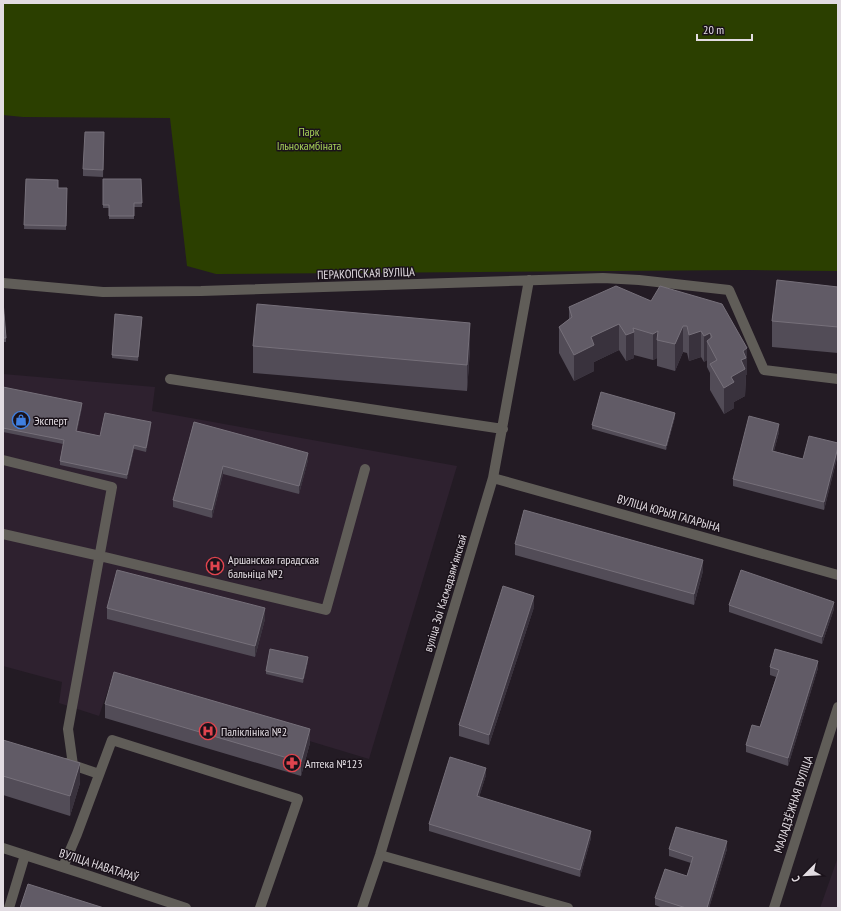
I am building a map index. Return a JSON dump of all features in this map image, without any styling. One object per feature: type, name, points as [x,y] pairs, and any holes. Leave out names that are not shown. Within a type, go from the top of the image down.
[{"type":"street","name":"ПЕРАКОПСКАЯ ВУЛІЦА","points":[[3,283],[103,292],[201,291],[603,278],[639,280],[729,290],[764,370],[838,379]]},
{"type":"street","name":"вуліца Зоі Касмадзямʼянскай","points":[[362,908],[380,855],[493,478],[529,280]]},
{"type":"street","points":[[170,379],[503,429]]},
{"type":"street","points":[[3,460],[112,487],[68,729],[73,765]]},
{"type":"street","points":[[3,534],[326,610],[365,468]]},
{"type":"street","name":"ВУЛІЦА ЮРЫЯ ГАГАРЫНА","points":[[493,478],[838,575]]},
{"type":"street","name":"МАЛАДЗЁЖНАЯ ВУЛІЦА","points":[[774,908],[838,708]]},
{"type":"street","points":[[63,867],[112,740],[298,799],[260,908]]},
{"type":"street","points":[[59,761],[99,774]]},
{"type":"street","name":"ВУЛІЦА НАВАТАРАЎ","points":[[3,848],[186,908]]},
{"type":"street","points":[[9,908],[25,855]]},
{"type":"street","points":[[380,855],[568,908]]},
{"type":"shaded area","name":"Аршанская гарадская бальніца №2","points":[[3,374],[155,387],[152,411],[457,466],[369,759],[111,681],[99,716],[59,703],[62,682],[3,666]]},
{"type":"shaded area","points":[[838,857],[838,908],[820,908]]},
{"type":"green space","name":"Парк Ільнокамбіната","points":[[3,3],[838,3],[838,271],[748,270],[216,274],[187,266],[170,118],[23,117],[3,115]]},
{"type":"building","points":[[85,132],[104,132],[103,170],[83,169]]},
{"type":"building","points":[[26,179],[58,180],[58,188],[67,188],[66,226],[24,225]]},
{"type":"building","points":[[103,179],[141,179],[142,203],[134,203],[134,216],[109,216],[109,205],[103,205]]},
{"type":"building","points":[[777,280],[838,287],[838,327],[772,321]]},
{"type":"building","points":[[616,286],[651,301],[660,286],[722,304],[747,348],[743,351],[746,358],[741,360],[745,369],[731,377],[734,382],[724,388],[710,364],[717,360],[707,341],[712,337],[710,333],[704,336],[701,331],[689,335],[687,326],[683,326],[675,344],[657,340],[658,331],[653,334],[633,328],[634,332],[626,335],[619,324],[591,337],[594,345],[574,355],[559,327],[572,317],[569,307]]},
{"type":"building","points":[[3,301],[6,338],[3,338]]},
{"type":"building","points":[[257,304],[470,323],[467,365],[253,346]]},
{"type":"building","points":[[115,314],[142,317],[138,357],[112,355]]},
{"type":"building","points":[[3,387],[82,403],[76,431],[100,436],[105,413],[151,422],[146,448],[134,445],[127,475],[60,461],[64,440],[3,428]]},
{"type":"building","points":[[601,392],[675,413],[666,446],[592,425]]},
{"type":"building","points":[[749,416],[779,424],[772,451],[803,459],[809,436],[838,443],[824,502],[733,479]]},
{"type":"building","points":[[194,422],[308,453],[299,486],[223,466],[212,510],[173,500]]},
{"type":"building","points":[[524,510],[703,560],[694,594],[515,544]]},
{"type":"building","name":"Аршанская гарадская бальніца №2","points":[[117,570],[265,608],[255,646],[107,608]]},
{"type":"building","points":[[741,570],[834,602],[822,637],[729,605]]},
{"type":"building","points":[[503,586],[534,596],[489,735],[459,725]]},
{"type":"building","points":[[270,649],[308,657],[303,679],[266,671]]},
{"type":"building","points":[[775,649],[818,661],[788,758],[746,745],[752,725],[760,727],[779,670],[770,667]]},
{"type":"building","points":[[114,672],[310,729],[301,762],[105,704]]},
{"type":"building","points":[[3,740],[80,763],[70,796],[3,776]]},
{"type":"building","points":[[450,757],[486,768],[477,796],[591,831],[580,870],[429,824]]},
{"type":"building","points":[[676,827],[727,841],[707,908],[686,908],[655,898],[665,869],[687,876],[693,857],[669,849]]},
{"type":"building","points":[[28,884],[104,908],[20,908]]},
{"type":"place","name":"Эксперт","points":[[21,420]]},
{"type":"place","name":"Аршанская гарадская бальніца №2","points":[[215,566]]},
{"type":"place","name":"Паліклініка №2","points":[[208,731]]},
{"type":"place","name":"Аптека №123","points":[[292,763]]}]
